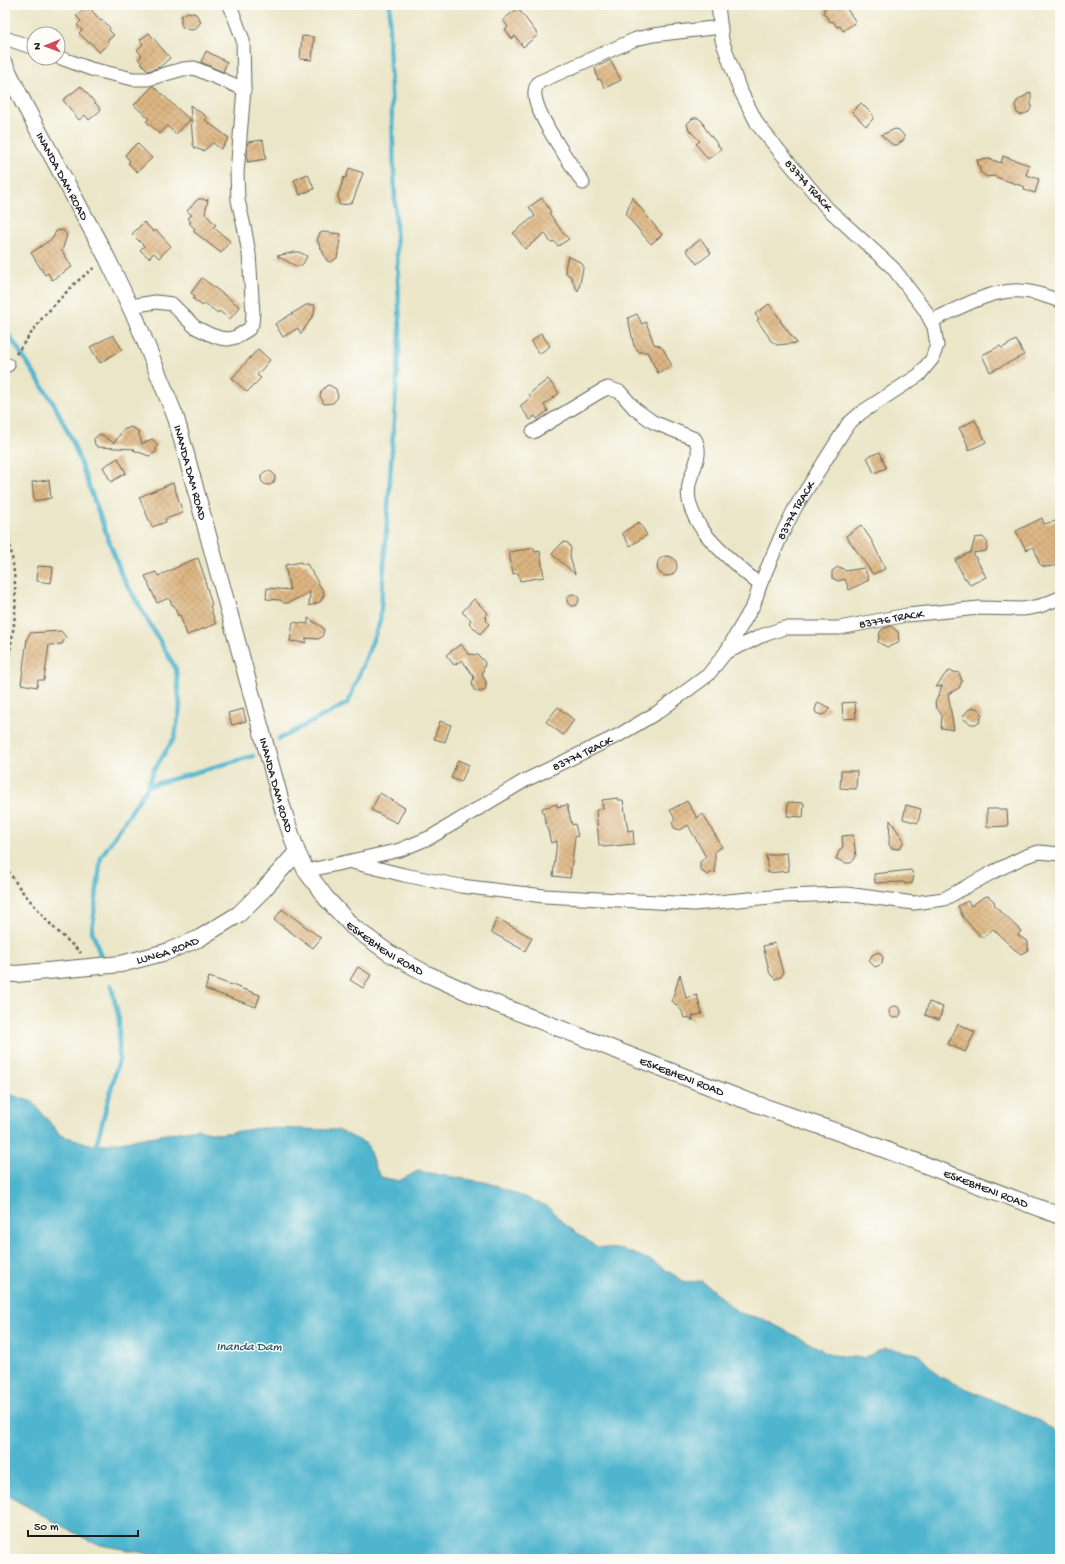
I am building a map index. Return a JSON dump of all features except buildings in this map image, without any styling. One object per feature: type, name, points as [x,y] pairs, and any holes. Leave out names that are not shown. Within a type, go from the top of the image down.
[{"type":"street","points":[[130,306],[156,302],[172,304],[195,328],[220,338],[228,339],[236,337],[249,329],[253,318],[249,254],[238,200],[237,173],[238,143],[244,89],[243,40],[230,5]]},
{"type":"street","name":"83774 TRACK","points":[[306,871],[400,850],[431,837],[524,781],[619,735],[658,712],[708,676],[726,652],[754,604],[760,585],[795,508],[848,424],[862,412],[919,376],[932,359],[936,344],[934,327],[926,310],[893,268],[827,208],[781,154],[758,124],[739,88],[722,40],[718,5]]},
{"type":"street","points":[[583,183],[549,129],[537,104],[535,95],[536,87],[539,82],[636,39],[653,35],[721,27]]},
{"type":"street","points":[[5,38],[26,45]]},
{"type":"street","points":[[66,60],[91,69],[133,80],[148,79],[183,69],[194,68],[244,89]]},
{"type":"street","name":"INANDA DAM ROAD","points":[[5,65],[24,104],[107,258],[136,318],[176,418],[284,813],[297,852],[306,871],[326,898]]},
{"type":"street","points":[[931,322],[981,299],[1003,292],[1021,290],[1037,293],[1060,301]]},
{"type":"street","points":[[533,432],[608,388],[620,392],[635,409],[653,422],[695,439],[699,452],[688,489],[689,504],[694,518],[704,533],[728,558],[760,585]]},
{"type":"street","name":"83776 TRACK","points":[[726,652],[761,636],[784,628],[839,628],[901,616],[979,608],[1023,609],[1040,606],[1060,598]]},
{"type":"street","name":"LUNGA ROAD","points":[[5,973],[16,974],[121,964],[166,952],[198,939],[239,914],[297,852]]},
{"type":"street","points":[[348,862],[461,886],[544,896],[694,904],[783,896],[846,894],[914,903],[944,898],[1026,856],[1039,852],[1060,854]]},
{"type":"street","name":"ESKEBHENI ROAD","points":[[326,898],[353,927],[389,953],[425,973],[476,996],[742,1099],[849,1136],[1060,1216]]},
{"type":"path","points":[[6,364],[43,317],[74,284],[107,258]]},
{"type":"path","points":[[5,522],[12,551],[15,585],[14,622],[7,670],[5,672]]},
{"type":"path","points":[[5,866],[21,890],[53,928],[96,967]]},
{"type":"water","name":"Inanda Dam","points":[[5,1092],[33,1102],[60,1135],[96,1146],[197,1129],[219,1134],[261,1128],[338,1130],[367,1144],[375,1167],[381,1177],[399,1181],[418,1171],[489,1183],[547,1206],[567,1226],[597,1247],[624,1250],[650,1260],[685,1282],[702,1281],[739,1313],[763,1319],[832,1355],[863,1358],[885,1348],[918,1354],[940,1377],[1038,1420],[1060,1435],[1060,1559],[176,1559],[96,1544],[5,1494]]},
{"type":"waterway","points":[[279,739],[348,703],[380,622],[400,334],[389,37],[390,5]]},
{"type":"waterway","points":[[5,329],[54,404],[72,440],[122,576],[176,669],[180,707],[175,737],[153,771],[148,786]]},
{"type":"waterway","points":[[101,957],[92,931],[101,857],[148,786],[253,756]]},
{"type":"waterway","points":[[96,1146],[119,1059],[119,1019],[111,985]]}]
